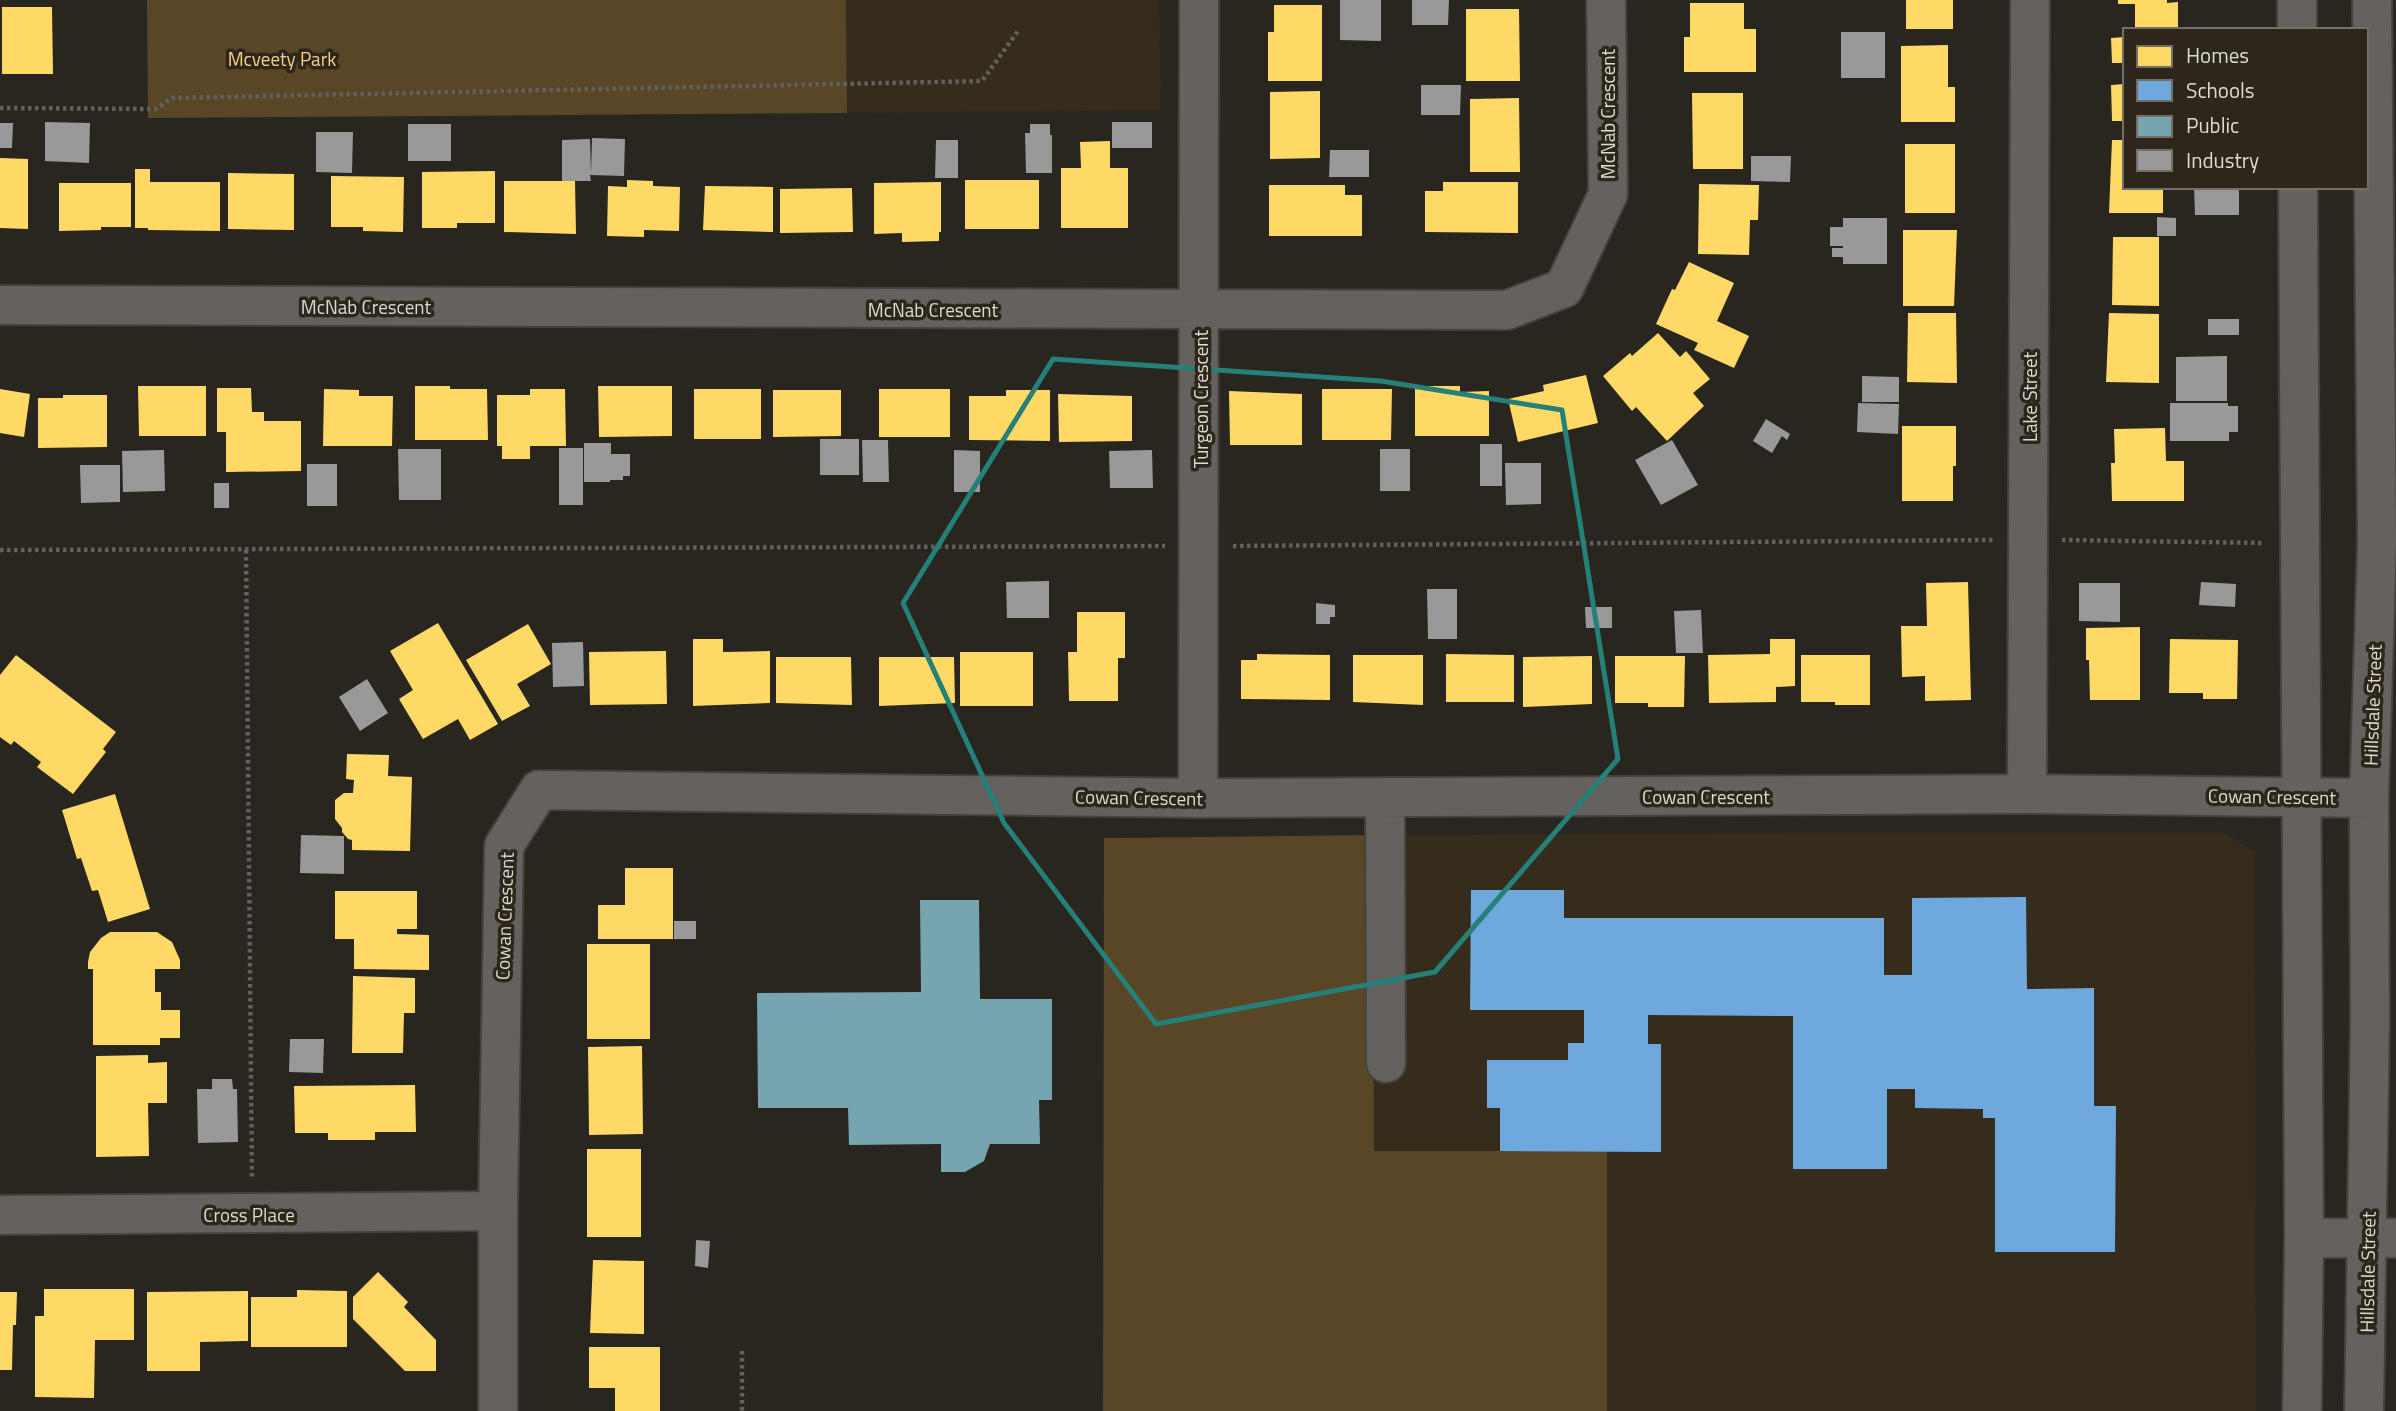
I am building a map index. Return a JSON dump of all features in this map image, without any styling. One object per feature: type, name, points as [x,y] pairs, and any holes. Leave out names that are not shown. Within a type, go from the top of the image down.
[{"type":"street","name":"Turgeon Crescent","points":[[1198,797],[1199,0]]},
{"type":"street","name":"McNab Crescent","points":[[0,305],[1507,310],[1564,288],[1608,194],[1606,0]]},
{"type":"street","name":"Lake Street","points":[[2027,794],[2030,0]]},
{"type":"street","points":[[2297,0],[2297,28]]},
{"type":"street","name":"Hillsdale Street","points":[[2364,1411],[2382,1238],[2370,1018],[2369,797],[2377,542],[2372,0]]},
{"type":"street","points":[[2298,189],[2304,1238],[2302,1411]]},
{"type":"street","name":"Cowan Crescent","points":[[498,1411],[498,1211],[504,846],[539,790],[1385,798],[2027,794],[2369,797]]},
{"type":"street","points":[[1385,798],[1386,1063]]},
{"type":"street","name":"Cross Place","points":[[0,1215],[498,1211]]},
{"type":"street","points":[[2304,1238],[2382,1238]]},
{"type":"path","points":[[0,108],[156,109],[172,97],[982,81],[1018,31]]},
{"type":"path","points":[[0,550],[2028,540],[2299,543]]},
{"type":"path","points":[[246,550],[252,1214]]},
{"type":"path","points":[[742,1351],[742,1411]]},
{"type":"highlighted area","points":[[1053,359],[1381,381],[1562,410],[1618,759],[1435,972],[1156,1024],[1004,823],[903,603]]},
{"type":"shaded area","points":[[846,0],[1159,0],[1161,110],[847,113]]},
{"type":"shaded area","points":[[2224,833],[2255,851],[2256,1411],[1607,1411],[1606,1151],[1374,1151],[1373,835]]},
{"type":"green space","name":"Mcveety Park","points":[[147,0],[846,0],[847,113],[148,118]]},
{"type":"green space","points":[[1373,835],[1374,1151],[1607,1151],[1607,1411],[1103,1411],[1104,838]]},
{"type":"building: Homes","points":[[1906,0],[1953,0],[1953,29],[1906,29]]},
{"type":"building: Homes","points":[[2118,0],[2178,2],[2178,27],[2135,27],[2135,4],[2118,4]]},
{"type":"building: Homes","points":[[1690,3],[1744,3],[1744,29],[1756,29],[1756,72],[1684,72],[1684,37],[1690,37]]},
{"type":"building: Homes","points":[[1274,5],[1322,5],[1322,81],[1268,81],[1268,32],[1274,32]]},
{"type":"building: Homes","points":[[2,7],[52,7],[53,74],[2,74]]},
{"type":"building: Homes","points":[[1466,9],[1519,9],[1520,81],[1466,81]]},
{"type":"building: Homes","points":[[2123,37],[2123,63],[2112,63],[2111,38]]},
{"type":"building: Homes","points":[[1948,45],[1948,87],[1955,87],[1955,122],[1901,122],[1901,46]]},
{"type":"building: Homes","points":[[2123,84],[2123,121],[2112,121],[2111,85]]},
{"type":"building: Homes","points":[[1320,91],[1320,158],[1270,159],[1270,92]]},
{"type":"building: Homes","points":[[1692,93],[1743,93],[1743,169],[1693,169]]},
{"type":"building: Homes","points":[[1519,98],[1520,172],[1470,172],[1470,99]]},
{"type":"building: Homes","points":[[2112,140],[2123,140],[2123,189],[2163,189],[2163,213],[2109,213]]},
{"type":"building: Homes","points":[[1110,141],[1110,168],[1128,168],[1128,228],[1061,228],[1061,168],[1081,168],[1080,142]]},
{"type":"building: Homes","points":[[1905,144],[1955,144],[1955,213],[1905,213]]},
{"type":"building: Homes","points":[[0,158],[28,159],[28,229],[0,228]]},
{"type":"building: Homes","points":[[135,169],[150,169],[150,182],[220,182],[220,231],[135,228]]},
{"type":"building: Homes","points":[[495,171],[495,223],[457,223],[457,228],[422,228],[422,172]]},
{"type":"building: Homes","points":[[228,173],[294,174],[294,230],[228,229]]},
{"type":"building: Homes","points":[[331,176],[404,177],[403,232],[363,231],[363,227],[331,227]]},
{"type":"building: Homes","points":[[627,180],[653,181],[653,186],[680,187],[679,231],[644,230],[644,237],[607,236],[608,186],[627,187]]},
{"type":"building: Homes","points":[[965,180],[1039,180],[1039,229],[965,229]]},
{"type":"building: Homes","points":[[504,181],[575,181],[576,234],[504,232]]},
{"type":"building: Homes","points":[[941,182],[939,241],[902,242],[902,233],[874,234],[874,183]]},
{"type":"building: Homes","points":[[1443,182],[1518,182],[1518,233],[1425,232],[1425,191],[1443,191]]},
{"type":"building: Homes","points":[[59,183],[131,183],[131,227],[59,231]]},
{"type":"building: Homes","points":[[1699,184],[1759,185],[1758,220],[1750,220],[1749,255],[1698,254]]},
{"type":"building: Homes","points":[[1269,185],[1345,185],[1345,195],[1362,195],[1362,236],[1269,236]]},
{"type":"building: Homes","points":[[705,186],[773,187],[773,232],[703,230]]},
{"type":"building: Homes","points":[[852,188],[853,232],[780,233],[780,189]]},
{"type":"building: Homes","points":[[1903,230],[1957,230],[1954,306],[1903,306]]},
{"type":"building: Homes","points":[[2113,237],[2159,237],[2159,306],[2112,305]]},
{"type":"building: Homes","points":[[1689,262],[1734,283],[1717,321],[1749,336],[1734,368],[1694,350],[1698,343],[1656,324],[1672,289],[1675,290]]},
{"type":"building: Homes","points":[[1908,313],[1956,313],[1957,383],[1907,382]]},
{"type":"building: Homes","points":[[2109,313],[2159,314],[2159,383],[2106,382]]},
{"type":"building: Homes","points":[[1658,333],[1680,357],[1686,351],[1710,379],[1693,393],[1704,406],[1667,441],[1636,407],[1632,411],[1603,376],[1630,353],[1632,356]]},
{"type":"building: Homes","points":[[1586,375],[1598,423],[1518,442],[1508,399],[1544,391],[1543,385]]},
{"type":"building: Homes","points":[[138,386],[206,386],[206,436],[139,436]]},
{"type":"building: Homes","points":[[415,386],[487,389],[488,440],[415,440]]},
{"type":"building: Homes","points":[[598,386],[672,386],[672,436],[599,437]]},
{"type":"building: Homes","points":[[1415,386],[1460,386],[1460,392],[1489,391],[1489,436],[1415,436]]},
{"type":"building: Homes","points":[[217,388],[251,388],[252,412],[264,412],[264,421],[301,421],[301,471],[226,472],[226,432],[217,432]]},
{"type":"building: Homes","points":[[0,389],[30,394],[24,437],[0,433]]},
{"type":"building: Homes","points":[[324,389],[359,390],[359,396],[393,396],[392,446],[323,446]]},
{"type":"building: Homes","points":[[530,389],[565,389],[566,446],[530,446],[530,459],[502,459],[502,446],[497,446],[497,395],[530,395]]},
{"type":"building: Homes","points":[[694,389],[761,389],[761,439],[694,439]]},
{"type":"building: Homes","points":[[879,389],[950,389],[950,437],[879,437]]},
{"type":"building: Homes","points":[[1322,389],[1392,389],[1391,440],[1322,440]]},
{"type":"building: Homes","points":[[773,390],[841,390],[841,436],[773,437]]},
{"type":"building: Homes","points":[[1006,390],[1050,390],[1050,441],[969,440],[969,396],[1006,396]]},
{"type":"building: Homes","points":[[1229,391],[1302,394],[1302,445],[1230,445]]},
{"type":"building: Homes","points":[[1058,394],[1132,396],[1132,441],[1059,442]]},
{"type":"building: Homes","points":[[63,395],[107,395],[107,447],[38,448],[38,398],[63,398]]},
{"type":"building: Homes","points":[[1902,426],[1956,426],[1953,501],[1902,501]]},
{"type":"building: Homes","points":[[2165,428],[2166,461],[2184,461],[2184,501],[2112,501],[2114,429]]},
{"type":"building: Homes","points":[[1968,582],[1971,700],[1925,701],[1925,676],[1902,677],[1901,626],[1927,626],[1926,583]]},
{"type":"building: Homes","points":[[1077,612],[1125,612],[1125,658],[1118,658],[1118,701],[1069,701],[1068,652],[1077,652]]},
{"type":"building: Homes","points":[[438,623],[498,724],[470,740],[458,719],[423,739],[399,699],[413,690],[390,651]]},
{"type":"building: Homes","points":[[528,624],[551,664],[517,684],[530,706],[502,721],[466,660]]},
{"type":"building: Homes","points":[[2140,627],[2140,700],[2090,700],[2086,628]]},
{"type":"building: Homes","points":[[693,639],[723,639],[723,652],[770,651],[770,703],[693,706]]},
{"type":"building: Homes","points":[[1770,639],[1795,639],[1795,686],[1776,687],[1776,702],[1709,703],[1708,655],[1770,654]]},
{"type":"building: Homes","points":[[2170,639],[2238,640],[2237,699],[2203,699],[2203,693],[2169,693]]},
{"type":"building: Homes","points":[[666,651],[667,704],[590,705],[589,652]]},
{"type":"building: Homes","points":[[960,652],[1033,652],[1033,706],[960,706]]},
{"type":"building: Homes","points":[[1257,654],[1330,655],[1330,700],[1241,699],[1241,660],[1257,660]]},
{"type":"building: Homes","points":[[1446,654],[1514,655],[1514,702],[1446,702]]},
{"type":"building: Homes","points":[[16,655],[116,732],[103,749],[106,752],[73,794],[37,767],[41,762],[14,741],[11,745],[0,737],[0,675]]},
{"type":"building: Homes","points":[[1353,655],[1423,655],[1423,705],[1353,702]]},
{"type":"building: Homes","points":[[1801,655],[1870,655],[1870,705],[1801,702]]},
{"type":"building: Homes","points":[[1592,656],[1592,704],[1523,707],[1523,657]]},
{"type":"building: Homes","points":[[1615,656],[1685,656],[1684,707],[1615,703]]},
{"type":"building: Homes","points":[[776,657],[851,657],[852,705],[776,703]]},
{"type":"building: Homes","points":[[879,657],[954,657],[955,703],[879,706]]},
{"type":"building: Homes","points":[[347,754],[389,755],[388,776],[412,777],[410,851],[352,850],[352,840],[342,832],[335,819],[335,800],[344,793],[353,793],[354,780],[346,779]]},
{"type":"building: Homes","points":[[115,794],[150,909],[108,922],[98,890],[92,891],[81,858],[77,859],[62,810]]},
{"type":"building: Homes","points":[[625,868],[673,868],[673,939],[598,939],[598,905],[625,905]]},
{"type":"building: Homes","points":[[335,891],[417,891],[417,929],[397,929],[397,934],[429,935],[429,970],[354,969],[354,939],[335,939]]},
{"type":"building: Homes","points":[[110,932],[157,932],[172,942],[180,960],[180,969],[155,969],[155,992],[161,992],[161,1010],[180,1010],[180,1038],[160,1038],[160,1045],[93,1045],[93,969],[88,969],[88,962],[90,952],[101,938]]},
{"type":"building: Homes","points":[[587,944],[650,944],[650,1039],[587,1039]]},
{"type":"building: Homes","points":[[353,976],[415,978],[415,1013],[404,1013],[403,1053],[352,1053]]},
{"type":"building: Homes","points":[[642,1046],[643,1134],[589,1135],[588,1047]]},
{"type":"building: Homes","points":[[148,1055],[148,1063],[167,1062],[167,1103],[148,1103],[149,1156],[96,1157],[96,1056]]},
{"type":"building: Homes","points":[[415,1085],[416,1132],[375,1132],[375,1140],[328,1140],[328,1133],[295,1133],[294,1086]]},
{"type":"building: Homes","points":[[587,1149],[641,1149],[641,1237],[587,1237]]},
{"type":"building: Homes","points":[[593,1260],[644,1261],[644,1334],[590,1333]]},
{"type":"building: Homes","points":[[378,1272],[408,1302],[404,1307],[436,1340],[436,1371],[405,1371],[353,1319],[353,1297]]},
{"type":"building: Homes","points":[[44,1289],[134,1289],[134,1340],[95,1340],[94,1398],[35,1397],[35,1316],[44,1316]]},
{"type":"building: Homes","points":[[297,1290],[347,1291],[347,1347],[251,1347],[251,1297],[297,1297]]},
{"type":"building: Homes","points":[[248,1291],[248,1341],[200,1342],[200,1371],[147,1371],[147,1292]]},
{"type":"building: Homes","points":[[0,1292],[17,1292],[12,1370],[0,1370]]},
{"type":"building: Homes","points":[[589,1347],[660,1347],[660,1411],[615,1411],[615,1388],[589,1388]]},
{"type":"building: Schools","points":[[1471,890],[1564,890],[1564,918],[1884,918],[1884,975],[1912,975],[1912,898],[2026,897],[2027,989],[2094,988],[2094,1106],[2116,1106],[2115,1252],[1995,1252],[1995,1118],[1983,1118],[1983,1109],[1915,1108],[1915,1089],[1887,1089],[1887,1169],[1793,1169],[1793,1016],[1648,1015],[1648,1044],[1661,1044],[1661,1152],[1500,1151],[1500,1108],[1487,1108],[1487,1060],[1568,1060],[1568,1043],[1584,1043],[1584,1010],[1470,1010]]},
{"type":"building: Public","points":[[920,900],[979,900],[980,999],[1052,999],[1052,1100],[1039,1100],[1040,1144],[990,1144],[984,1161],[965,1172],[941,1172],[941,1144],[849,1145],[848,1108],[758,1108],[757,993],[921,992]]},
{"type":"building: Industry","points":[[1340,0],[1381,0],[1381,41],[1340,40]]},
{"type":"building: Industry","points":[[1412,0],[1449,0],[1448,25],[1412,25]]},
{"type":"building: Industry","points":[[1841,32],[1885,32],[1885,78],[1841,78]]},
{"type":"building: Industry","points":[[1421,85],[1461,85],[1460,115],[1421,115]]},
{"type":"building: Industry","points":[[45,122],[90,123],[89,163],[45,161]]},
{"type":"building: Industry","points":[[1112,122],[1152,122],[1152,148],[1112,148]]},
{"type":"building: Industry","points":[[0,123],[13,123],[12,148],[0,148]]},
{"type":"building: Industry","points":[[408,124],[451,124],[451,161],[408,161]]},
{"type":"building: Industry","points":[[1030,124],[1050,124],[1052,173],[1026,173],[1025,133],[1030,133]]},
{"type":"building: Industry","points":[[316,132],[353,132],[352,173],[316,172]]},
{"type":"building: Industry","points":[[592,138],[625,139],[624,176],[590,175],[591,181],[562,181],[562,140],[590,139],[591,173]]},
{"type":"building: Industry","points":[[936,140],[958,140],[958,178],[935,178]]},
{"type":"building: Industry","points":[[1330,150],[1369,150],[1369,177],[1329,177]]},
{"type":"building: Industry","points":[[1751,156],[1791,156],[1790,182],[1751,181]]},
{"type":"building: Industry","points":[[2194,189],[2239,189],[2239,215],[2195,215]]},
{"type":"building: Industry","points":[[2157,217],[2176,218],[2176,236],[2157,236]]},
{"type":"building: Industry","points":[[1843,218],[1887,218],[1887,264],[1843,264],[1843,257],[1832,257],[1832,248],[1843,246],[1830,246],[1830,227],[1843,227]]},
{"type":"building: Industry","points":[[2208,319],[2239,319],[2239,335],[2208,335]]},
{"type":"building: Industry","points":[[2227,356],[2227,401],[2176,401],[2176,357]]},
{"type":"building: Industry","points":[[1862,376],[1899,377],[1899,402],[1862,402]]},
{"type":"building: Industry","points":[[1858,403],[1899,404],[1898,434],[1857,432]]},
{"type":"building: Industry","points":[[2170,403],[2228,403],[2228,406],[2238,406],[2238,432],[2229,432],[2229,441],[2170,441]]},
{"type":"building: Industry","points":[[1766,419],[1790,434],[1787,440],[1782,436],[1772,453],[1753,441]]},
{"type":"building: Industry","points":[[820,439],[859,439],[859,475],[820,475]]},
{"type":"building: Industry","points":[[862,440],[888,440],[889,482],[863,482]]},
{"type":"building: Industry","points":[[1672,440],[1698,485],[1661,505],[1635,460]]},
{"type":"building: Industry","points":[[584,443],[611,443],[611,454],[630,454],[630,476],[610,482],[584,482]]},
{"type":"building: Industry","points":[[1480,444],[1502,444],[1502,486],[1480,486]]},
{"type":"building: Industry","points":[[559,448],[583,448],[583,505],[559,505]]},
{"type":"building: Industry","points":[[398,449],[441,449],[441,500],[399,500]]},
{"type":"building: Industry","points":[[1380,449],[1410,449],[1410,491],[1380,491]]},
{"type":"building: Industry","points":[[164,450],[165,491],[123,492],[122,451]]},
{"type":"building: Industry","points":[[954,450],[980,451],[980,492],[954,492]]},
{"type":"building: Industry","points":[[1152,450],[1153,488],[1110,488],[1109,451]]},
{"type":"building: Industry","points":[[1505,463],[1541,463],[1541,504],[1506,505]]},
{"type":"building: Industry","points":[[307,464],[337,464],[337,506],[307,506]]},
{"type":"building: Industry","points":[[80,465],[120,465],[120,502],[81,503]]},
{"type":"building: Industry","points":[[214,483],[229,483],[229,508],[214,508]]},
{"type":"building: Industry","points":[[1049,581],[1049,618],[1007,618],[1006,582]]},
{"type":"building: Industry","points":[[2201,582],[2236,584],[2235,607],[2199,605]]},
{"type":"building: Industry","points":[[2079,583],[2120,583],[2120,622],[2079,621]]},
{"type":"building: Industry","points":[[1427,589],[1457,589],[1457,639],[1428,639]]},
{"type":"building: Industry","points":[[1316,603],[1335,605],[1335,617],[1330,617],[1330,624],[1316,624]]},
{"type":"building: Industry","points":[[1585,607],[1612,607],[1612,628],[1586,628]]},
{"type":"building: Industry","points":[[1701,610],[1703,653],[1676,653],[1674,611]]},
{"type":"building: Industry","points":[[583,642],[584,686],[553,687],[552,643]]},
{"type":"building: Industry","points":[[367,679],[388,713],[360,731],[339,697]]},
{"type":"building: Industry","points":[[301,835],[344,836],[344,874],[300,873]]},
{"type":"building: Industry","points":[[674,921],[696,921],[696,939],[674,939]]},
{"type":"building: Industry","points":[[290,1039],[324,1039],[323,1073],[289,1072]]},
{"type":"building: Industry","points":[[212,1079],[232,1079],[233,1089],[237,1089],[238,1142],[198,1143],[197,1089],[212,1089]]},
{"type":"building: Industry","points":[[696,1240],[710,1241],[708,1268],[695,1266]]}]
